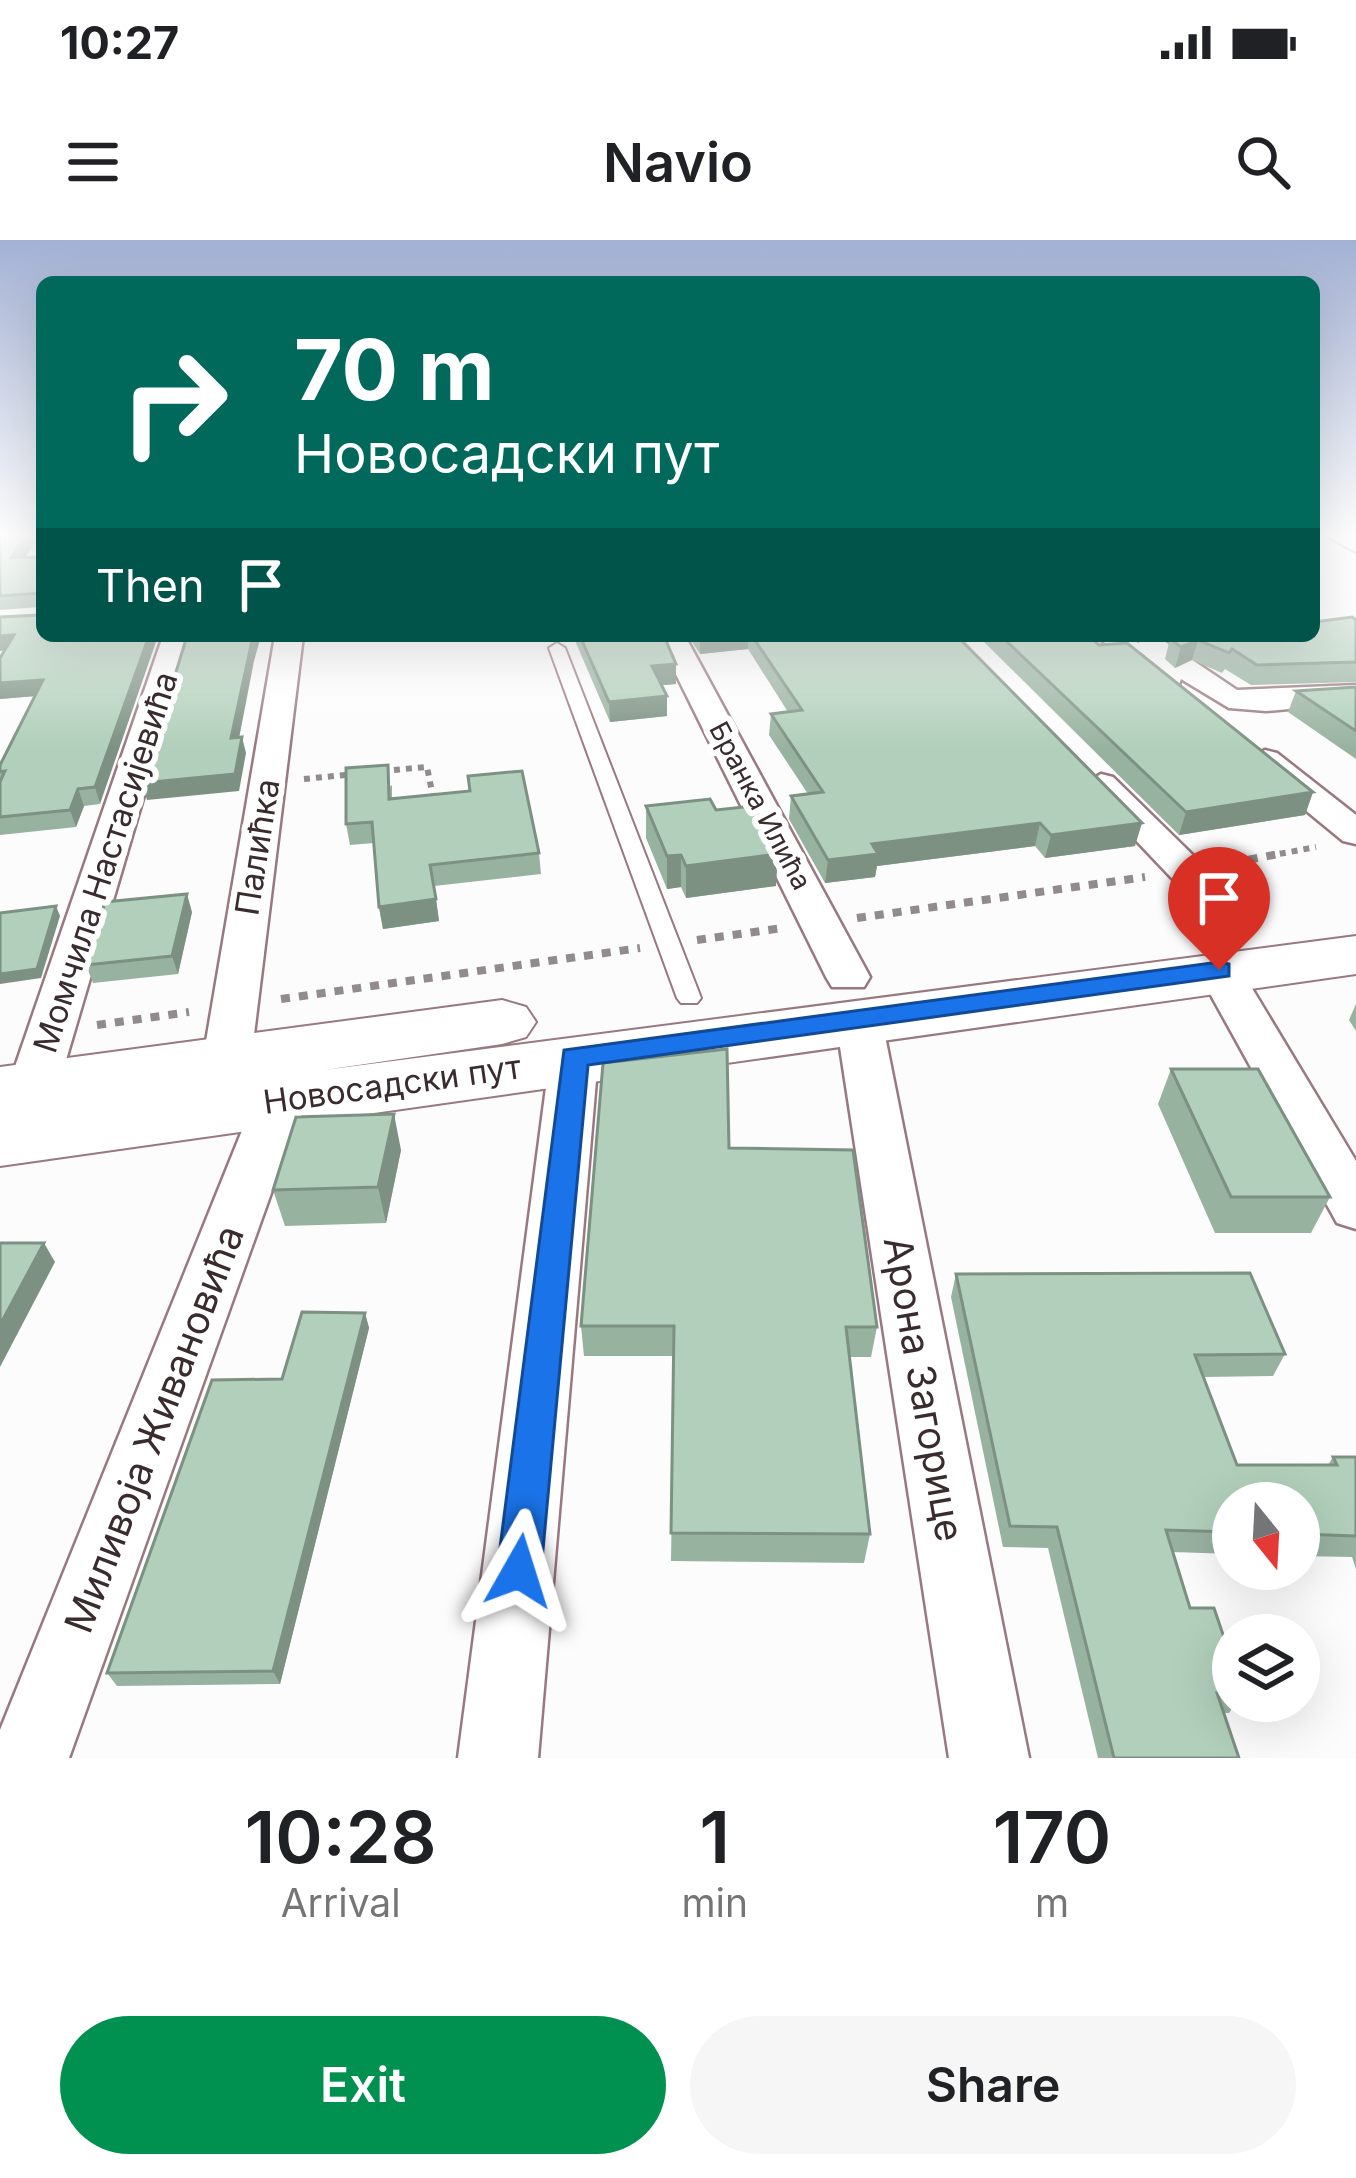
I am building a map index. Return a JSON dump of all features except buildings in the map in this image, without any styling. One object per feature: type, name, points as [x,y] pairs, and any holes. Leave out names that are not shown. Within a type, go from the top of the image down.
[{"type":"main road","name":"Новосадски пут","points":[[1228,946],[1356,912]]},
{"type":"main road","name":"Новосадски пут","points":[[21,1087],[230,1032],[679,971],[843,973],[1228,946],[1356,955]]},
{"type":"main road","name":"Новосадски пут","points":[[21,1087],[279,1101],[574,1057],[843,973]]},
{"type":"street","name":"Момчила Настасијевића","points":[[21,1087],[175,642]]},
{"type":"street","name":"Палићка","points":[[230,1032],[288,642]]},
{"type":"street","name":"Бранка Илића","points":[[674,642],[843,973]]},
{"type":"street","points":[[1118,642],[1346,838]]},
{"type":"street","points":[[1148,642],[1229,699],[1356,694]]},
{"type":"street","points":[[1072,754],[1187,871],[1356,1208]]},
{"type":"street","name":"Арона Загорице","points":[[843,973],[988,1758]]},
{"type":"street","points":[[498,1758],[574,1057]]},
{"type":"street","name":"Миливоја Живановића","points":[[29,1758],[279,1101]]},
{"type":"lane","points":[[557,649],[679,971]]},
{"type":"path","points":[[381,771],[427,767],[434,807]]},
{"type":"path","points":[[267,782],[358,773]]},
{"type":"path","points":[[21,1087],[230,1032],[679,971],[843,973],[1187,871],[1346,838]]},
{"type":"route","points":[[519,1571],[574,1057],[1219,970]]}]
